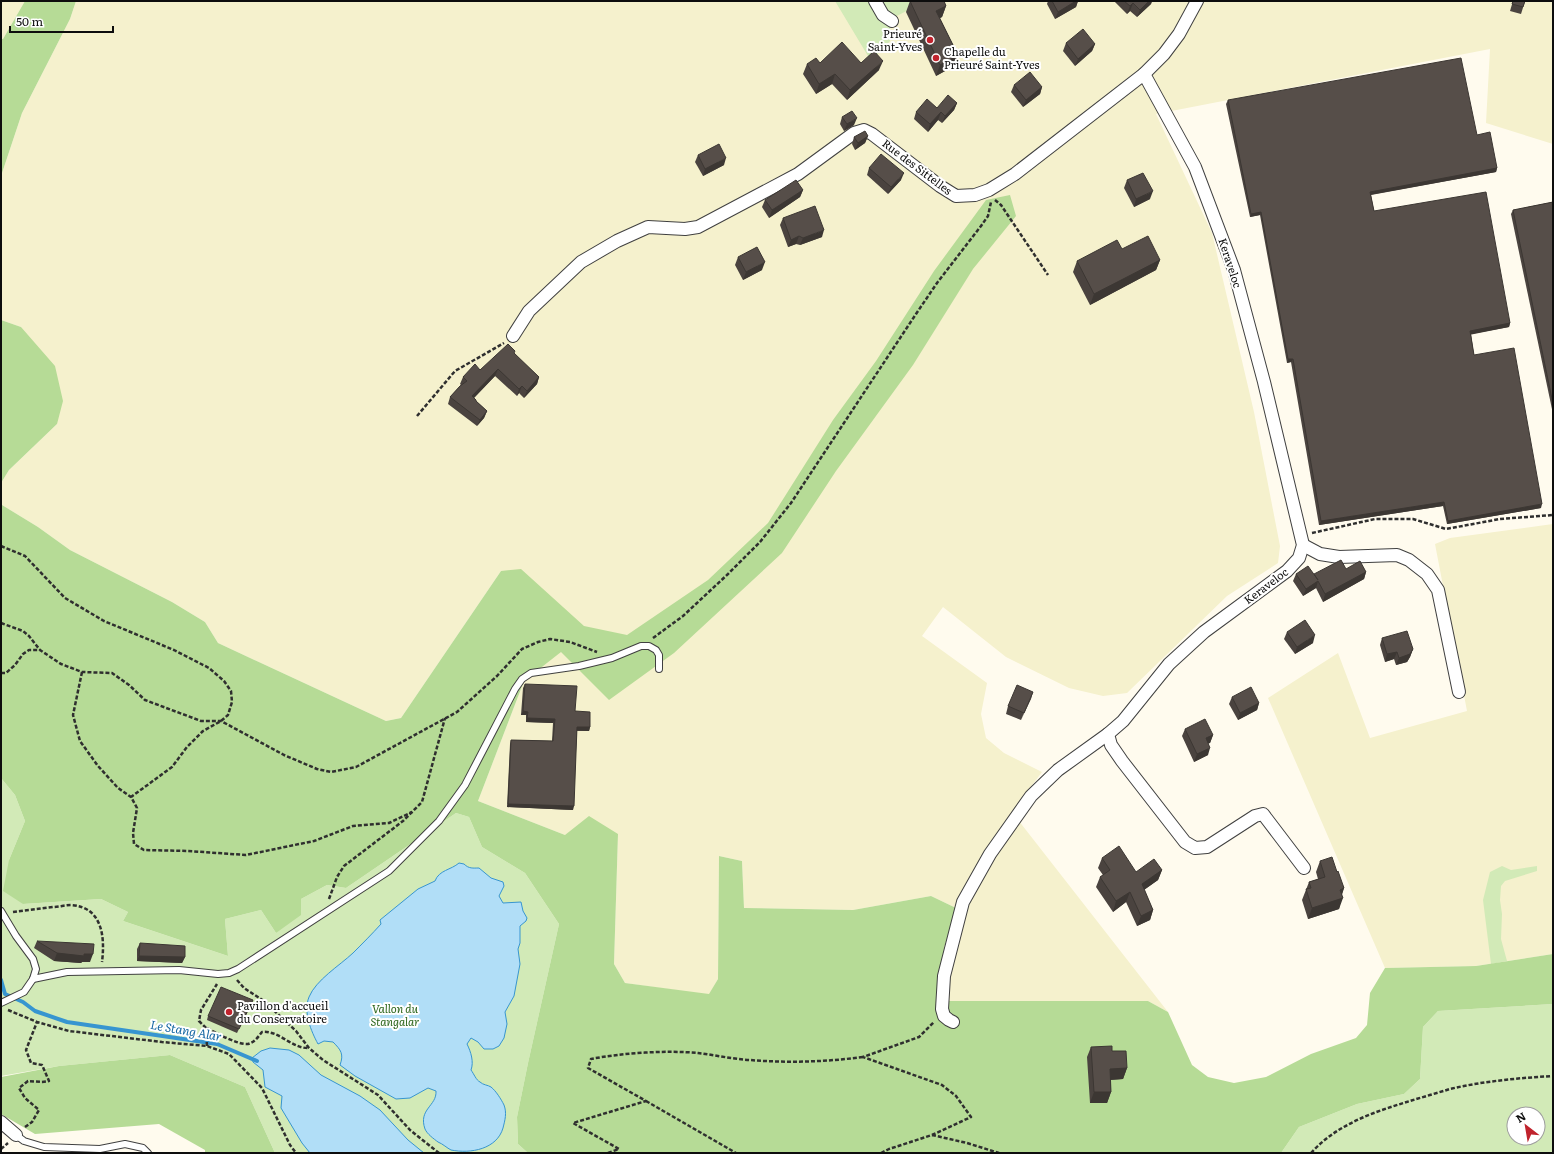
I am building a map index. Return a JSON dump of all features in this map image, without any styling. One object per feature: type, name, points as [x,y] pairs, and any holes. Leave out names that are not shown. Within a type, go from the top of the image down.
[{"type":"street","points":[[874,1],[883,15],[892,21]]},
{"type":"street","name":"Rue des Sittelles","points":[[512,336],[529,311],[581,262],[616,241],[648,227],[685,229],[698,226],[798,174],[854,133],[864,130],[872,134],[940,186],[956,196],[975,195],[989,190],[1015,174],[1144,74],[1164,54],[1176,39],[1197,1]]},
{"type":"street","name":"Keraveloc","points":[[942,1008],[944,976],[963,902],[990,854],[1031,796],[1058,770],[1108,734],[1123,721],[1169,664],[1204,632],[1288,571],[1299,558],[1302,540],[1264,382],[1234,270],[1195,166],[1144,74]]},
{"type":"street","points":[[1302,540],[1320,554],[1339,557],[1397,555],[1409,560],[1427,574],[1438,590],[1460,692]]},
{"type":"street","points":[[1108,734],[1111,745],[1122,761],[1185,842],[1195,848],[1207,847],[1255,816],[1263,814],[1304,868]]},
{"type":"street","points":[[942,1008],[944,1016],[953,1022]]},
{"type":"street","points":[[1,1122],[16,1135]]},
{"type":"lane","points":[[33,979],[66,972],[179,970],[218,974],[229,973],[238,969],[330,911],[389,871],[439,821],[465,785],[514,689],[522,679],[531,673],[579,666],[612,658],[641,646],[649,646],[656,650],[659,655],[659,669]]},
{"type":"lane","points":[[1,1003],[24,992],[33,979],[36,969],[33,959],[16,936],[2,912]]},
{"type":"lane","points":[[16,1135],[24,1141],[44,1147],[100,1149],[125,1144],[143,1148],[148,1153]]},
{"type":"path","points":[[641,646],[683,616],[728,574],[760,542],[791,503],[937,283],[985,221],[990,210],[992,197],[1001,205],[1048,274]]},
{"type":"path","points":[[417,416],[456,371],[500,347],[512,336]]},
{"type":"path","points":[[1302,540],[1375,519],[1413,519],[1446,529],[1500,519],[1553,515]]},
{"type":"path","points":[[1,546],[25,556],[65,598],[104,621],[174,650],[209,668],[224,681],[231,691],[232,702],[228,715],[221,721],[203,731],[187,747],[172,767],[131,797]]},
{"type":"path","points":[[1,623],[23,631],[40,650],[61,664],[82,672],[112,673],[129,685],[145,700],[202,721],[221,721],[284,754],[317,769],[330,772],[356,767],[457,712],[497,676],[522,649],[538,642],[550,639],[570,642],[612,658]]},
{"type":"path","points":[[1,673],[6,673],[15,665],[23,654],[29,650],[40,650]]},
{"type":"path","points":[[82,672],[74,715],[80,741],[98,766],[118,788],[131,797],[137,808],[132,833],[134,844],[144,850],[246,854],[314,841],[353,826],[389,823],[412,812]]},
{"type":"path","points":[[330,911],[328,896],[344,866],[403,821],[422,802],[445,718]]},
{"type":"path","points":[[2,912],[72,905],[84,909],[96,916],[102,930],[103,950]]},
{"type":"path","points":[[309,1048],[302,1049],[270,1031],[262,1032],[256,1040],[247,1044],[206,1028],[199,1021],[201,1010],[217,983],[229,973],[244,988],[264,1002],[296,1031],[309,1048],[323,1060],[378,1095],[410,1130],[439,1153]]},
{"type":"path","points":[[736,1153],[588,1068],[591,1059],[649,1053],[696,1053],[749,1060],[797,1062],[843,1060],[863,1057],[919,1037],[938,1018],[942,1008]]},
{"type":"path","points":[[7,1010],[37,1022],[69,1031],[207,1046],[229,1054],[262,1088],[290,1145],[296,1153]]},
{"type":"path","points":[[16,1135],[32,1122],[39,1110],[24,1098],[19,1088],[28,1081],[50,1081],[42,1065],[32,1062],[26,1050],[37,1022]]},
{"type":"path","points":[[206,1028],[207,1046]]},
{"type":"path","points":[[863,1057],[942,1085],[956,1096],[972,1117],[932,1135],[881,1153]]},
{"type":"path","points":[[1311,1153],[1320,1143],[1344,1126],[1382,1110],[1451,1089],[1518,1078],[1553,1076]]},
{"type":"path","points":[[608,1153],[619,1149],[572,1123],[646,1101]]},
{"type":"path","points":[[932,1135],[967,1142],[999,1153]]},
{"type":"shaded area","points":[[1,1],[25,1],[3,39],[1,39]]},
{"type":"shaded area","points":[[76,1],[1553,1],[1553,144],[1486,123],[1490,49],[1156,114],[1212,233],[1254,412],[1280,546],[1278,563],[1227,596],[1127,693],[1103,696],[1069,688],[1006,657],[943,607],[922,636],[987,683],[981,714],[986,738],[1004,753],[1042,772],[1012,812],[1168,1012],[1148,1001],[946,1001],[942,985],[944,948],[956,908],[931,896],[853,910],[744,908],[742,861],[719,856],[718,979],[709,995],[625,983],[614,964],[618,834],[565,835],[478,801],[524,681],[501,571],[401,718],[386,721],[218,643],[205,622],[172,602],[70,550],[38,527],[2,505],[1,483],[9,470],[57,424],[21,327],[1,320],[1,176],[22,113],[70,19]]},
{"type":"shaded area","points":[[1553,524],[1553,954],[1476,966],[1385,968],[1268,698],[1338,653],[1370,738],[1467,711],[1435,544],[1450,538]]},
{"type":"green space","points":[[25,1],[76,1],[70,19],[22,113],[1,176],[1,39],[3,39]]},
{"type":"green space","points":[[835,1],[869,1],[878,17],[890,23],[890,41],[871,61]]},
{"type":"green space","points":[[880,1],[912,1],[916,6],[893,18]]},
{"type":"green space","points":[[1010,195],[1016,216],[973,269],[913,365],[836,471],[782,553],[674,653],[609,700],[561,652],[524,681],[478,801],[565,835],[589,816],[618,834],[614,964],[625,983],[709,994],[718,979],[719,856],[742,861],[744,908],[853,910],[931,896],[956,908],[944,948],[942,985],[946,1001],[1148,1001],[1168,1012],[1192,1065],[1208,1077],[1234,1083],[1266,1077],[1311,1054],[1356,1038],[1367,1025],[1370,993],[1385,968],[1476,966],[1553,954],[1553,1004],[1438,1011],[1423,1027],[1420,1079],[1404,1094],[1357,1104],[1299,1127],[1281,1153],[528,1153],[518,1144],[517,1117],[559,924],[525,873],[482,847],[469,817],[456,813],[346,888],[327,885],[301,899],[301,915],[276,933],[261,910],[225,919],[228,956],[123,921],[128,912],[101,899],[23,904],[3,891],[9,860],[25,821],[15,795],[1,778],[1,496],[2,505],[38,527],[70,550],[172,602],[205,622],[218,643],[386,721],[401,718],[501,571],[521,569],[584,626],[627,635],[708,580],[768,523],[833,420],[876,361],[934,271],[986,200]]},
{"type":"green space","points":[[1,320],[21,327],[55,366],[63,401],[57,424],[9,470],[1,483]]},
{"type":"green space","name":"Vallon du Stangalar","points":[[1,778],[15,795],[25,821],[9,860],[23,904],[101,899],[128,912],[123,921],[228,956],[225,919],[261,910],[276,933],[301,899],[327,885],[346,888],[456,813],[469,817],[482,847],[525,873],[559,924],[517,1117],[518,1144],[528,1153],[275,1153],[245,1087],[170,1055],[59,1066],[1,1076]]},
{"type":"green space","points":[[1502,866],[1511,870],[1537,866],[1537,871],[1505,881],[1501,886],[1501,939],[1507,961],[1491,964],[1483,900],[1490,872]]},
{"type":"green space","points":[[1553,1004],[1553,1153],[1281,1153],[1299,1127],[1357,1104],[1404,1094],[1420,1079],[1423,1027],[1438,1011]]},
{"type":"green space","points":[[170,1055],[245,1087],[275,1153],[205,1153],[205,1150],[159,1124],[35,1134],[1,1114],[1,1077],[59,1066]]},
{"type":"water","points":[[459,863],[473,868],[479,868],[491,878],[503,882],[504,886],[499,896],[503,903],[521,902],[523,911],[527,918],[526,921],[520,926],[520,943],[518,949],[520,964],[514,996],[505,1012],[507,1024],[504,1038],[499,1046],[493,1049],[484,1049],[478,1042],[471,1038],[467,1044],[472,1057],[471,1070],[479,1081],[493,1089],[504,1105],[506,1114],[503,1128],[500,1135],[489,1145],[467,1151],[451,1150],[427,1133],[425,1129],[424,1117],[436,1096],[436,1091],[428,1088],[410,1098],[396,1099],[355,1076],[340,1065],[342,1055],[338,1047],[333,1042],[324,1041],[318,1044],[310,1027],[307,1015],[307,1003],[312,991],[328,974],[367,939],[381,924],[380,920],[418,889],[435,881],[442,872]]},
{"type":"water","points":[[270,1048],[289,1050],[299,1055],[321,1075],[360,1096],[380,1110],[408,1140],[424,1153],[310,1153],[302,1143],[281,1108],[282,1096],[265,1087],[263,1070],[253,1062],[252,1058],[261,1051]]},
{"type":"building","points":[[910,1],[944,1],[946,6],[936,11],[958,55],[940,65]]},
{"type":"building","points":[[1052,1],[1076,1],[1058,12]]},
{"type":"building","points":[[1124,1],[1149,1],[1140,10],[1133,3],[1130,6]]},
{"type":"building","points":[[1513,1],[1525,1],[1523,7],[1512,4]]},
{"type":"building","points":[[1083,29],[1095,44],[1078,59],[1066,43]]},
{"type":"building","points":[[842,42],[861,63],[874,51],[883,61],[850,90],[835,74],[819,84],[807,64],[816,58],[820,63]]},
{"type":"building","points":[[1461,58],[1477,135],[1490,132],[1497,168],[1370,192],[1374,211],[1486,192],[1510,323],[1470,331],[1474,355],[1514,348],[1542,504],[1448,521],[1444,502],[1321,521],[1293,359],[1288,359],[1261,212],[1251,214],[1228,100]]},
{"type":"building","points":[[1030,72],[1042,87],[1026,100],[1014,85]]},
{"type":"building","points":[[948,95],[957,103],[945,116],[941,112],[930,124],[916,112],[927,99],[937,108]]},
{"type":"building","points":[[852,111],[857,118],[847,124],[842,117]]},
{"type":"building","points":[[865,131],[868,136],[858,143],[854,137]]},
{"type":"building","points":[[719,144],[726,158],[705,169],[698,155]]},
{"type":"building","points":[[881,154],[904,173],[891,187],[869,168]]},
{"type":"building","points":[[1143,173],[1153,191],[1136,199],[1127,180]]},
{"type":"building","points":[[796,180],[803,190],[772,210],[765,200]]},
{"type":"building","points":[[1553,202],[1553,404],[1513,210]]},
{"type":"building","points":[[815,206],[824,230],[803,238],[799,236],[791,240],[783,218]]},
{"type":"building","points":[[1148,236],[1160,260],[1094,294],[1077,261],[1117,240],[1122,249]]},
{"type":"building","points":[[757,247],[765,262],[746,272],[738,257]]},
{"type":"building","points":[[508,344],[515,351],[514,353],[539,377],[527,391],[522,386],[519,389],[498,369],[472,396],[487,411],[480,420],[450,397],[467,381],[463,377],[475,364],[480,370]]},
{"type":"building","points":[[1341,560],[1346,569],[1360,561],[1366,572],[1325,594],[1318,581],[1306,589],[1296,574],[1308,566],[1318,580],[1314,574]]},
{"type":"building","points":[[1305,620],[1315,635],[1297,647],[1287,632]]},
{"type":"building","points":[[1407,631],[1413,649],[1410,654],[1399,658],[1397,652],[1387,654],[1382,638]]},
{"type":"building","points":[[525,684],[577,686],[575,711],[590,712],[590,727],[577,727],[574,806],[508,804],[511,740],[553,741],[555,719],[527,718],[528,712],[523,711]]},
{"type":"building","points":[[1017,685],[1033,692],[1024,713],[1008,706]]},
{"type":"building","points":[[1251,687],[1259,703],[1240,713],[1232,697]]},
{"type":"building","points":[[1205,719],[1213,735],[1206,738],[1210,748],[1197,754],[1185,729]]},
{"type":"building","points":[[1119,846],[1136,872],[1154,859],[1162,870],[1142,884],[1153,910],[1141,916],[1130,892],[1116,901],[1100,877],[1110,870],[1102,858]]},
{"type":"building","points":[[1332,857],[1344,888],[1340,890],[1343,898],[1312,908],[1306,889],[1311,888],[1309,882],[1325,877],[1320,861]]},
{"type":"building","points":[[37,941],[94,944],[93,954],[84,954],[84,956],[57,953]]},
{"type":"building","points":[[140,943],[185,946],[185,957],[139,956]]},
{"type":"building","name":"Pavillon d'accueil du Conservatoire","points":[[221,987],[253,1000],[239,1029],[208,1016]]},
{"type":"building","points":[[1112,1046],[1112,1051],[1126,1051],[1127,1068],[1110,1069],[1111,1092],[1094,1092],[1091,1047]]},
{"type":"waterway","name":"Le Stang Alar","points":[[1,980],[5,994],[23,1002],[35,1011],[67,1022],[217,1044],[257,1061]]},
{"type":"place","name":"Prieuré Saint-Yves","points":[[930,40]]},
{"type":"place","name":"Chapelle du Prieuré Saint-Yves","points":[[936,58]]},
{"type":"place","name":"Pavillon d'accueil du Conservatoire","points":[[229,1012]]}]
